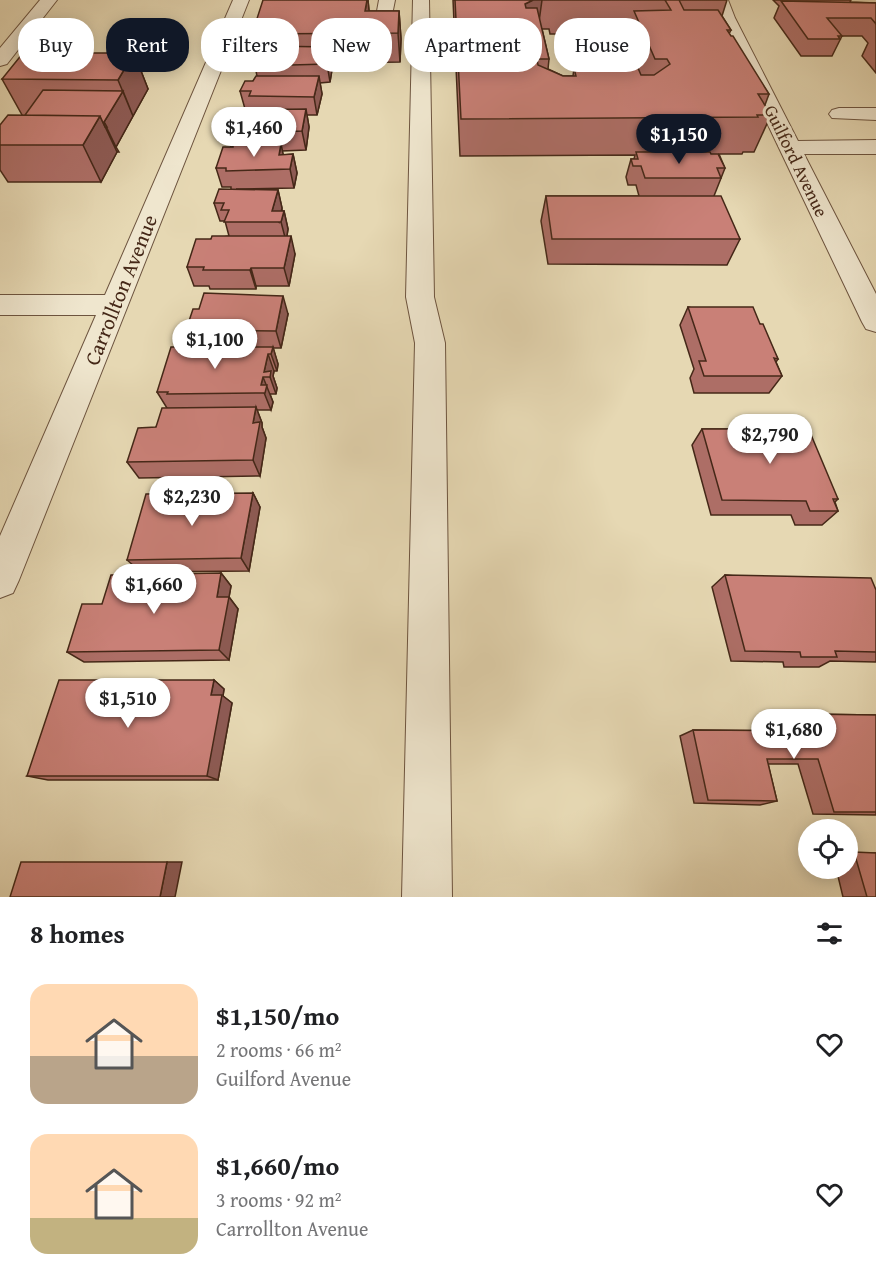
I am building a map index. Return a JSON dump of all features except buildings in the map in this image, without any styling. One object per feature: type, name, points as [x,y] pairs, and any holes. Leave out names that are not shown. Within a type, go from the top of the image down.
[{"type":"street","points":[[0,60],[50,0]]},
{"type":"street","name":"Carrollton Avenue","points":[[0,580],[115,305],[242,12]]},
{"type":"street","points":[[399,12],[420,297],[430,343],[427,897]]},
{"type":"street","name":"Guilford Avenue","points":[[717,12],[779,140],[867,290],[876,322]]},
{"type":"street","points":[[839,114],[876,114]]},
{"type":"street","points":[[779,140],[876,147]]},
{"type":"street","points":[[0,304],[115,305]]}]
